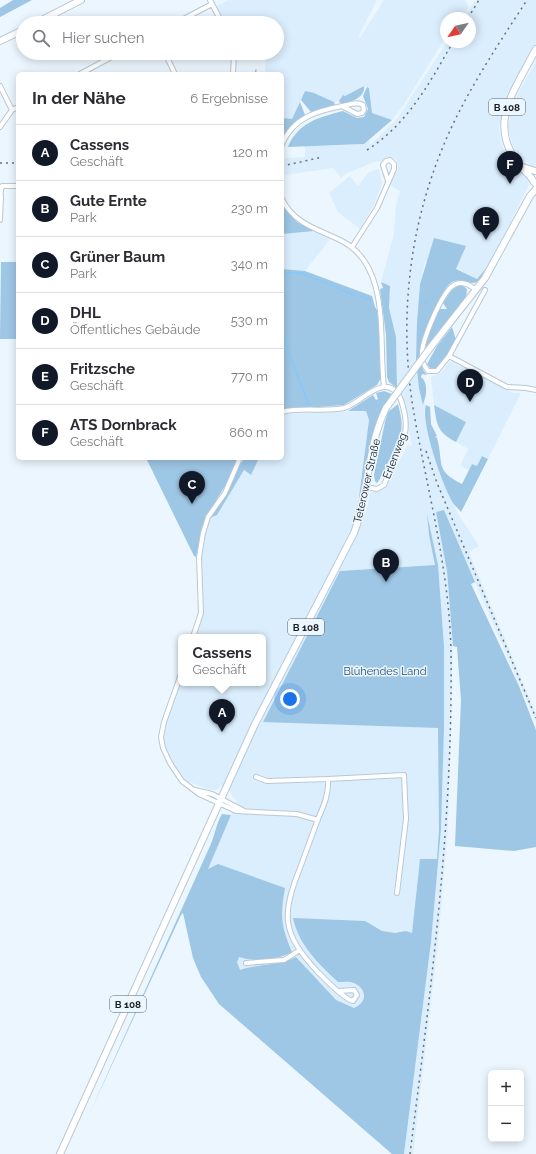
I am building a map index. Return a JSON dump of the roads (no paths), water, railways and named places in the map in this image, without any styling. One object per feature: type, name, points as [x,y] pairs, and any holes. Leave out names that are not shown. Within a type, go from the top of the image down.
[{"type":"main road","points":[[50,16],[82,0]]},
{"type":"main road","points":[[0,41],[16,33]]},
{"type":"main road","name":"B 108","points":[[534,181],[521,167],[507,146],[503,123],[505,114],[517,85],[536,49]]},
{"type":"main road","name":"Teterower Straße","points":[[521,167],[536,171],[530,196]]},
{"type":"main road","name":"Teterower Straße","points":[[219,802],[233,777],[240,756],[350,542],[368,488],[378,429],[386,408],[492,267],[530,196],[536,189]]},
{"type":"main road","name":"B 108","points":[[60,1154],[219,802]]},
{"type":"street","points":[[188,16],[211,2],[218,16]]},
{"type":"street","points":[[84,72],[107,60]]},
{"type":"street","points":[[168,60],[174,72]]},
{"type":"street","points":[[233,72],[234,60]]},
{"type":"street","points":[[0,86],[12,110]]},
{"type":"street","points":[[284,141],[292,128],[303,118],[319,112],[342,106],[359,103],[363,105],[364,110],[362,113],[357,114],[342,106]]},
{"type":"street","points":[[0,126],[12,110],[16,108]]},
{"type":"street","points":[[352,247],[377,208],[395,166],[390,160],[386,161],[383,165],[388,181]]},
{"type":"street","points":[[0,220],[0,196],[2,186],[16,186]]},
{"type":"street","points":[[284,203],[287,208],[299,220],[352,247],[369,268],[376,289],[382,328],[384,387],[373,390],[345,408],[284,412]]},
{"type":"street","points":[[476,290],[466,283],[458,283],[452,286],[446,294],[426,335],[422,357],[428,371],[432,372],[439,370],[449,356],[485,290]]},
{"type":"street","points":[[449,356],[507,387],[536,390]]},
{"type":"street","name":"Erlenweg","points":[[368,488],[379,488],[385,482],[390,465],[406,429],[399,397],[392,389],[384,387]]},
{"type":"street","points":[[194,634],[201,613],[199,557],[203,533],[208,517],[225,493],[239,460]]},
{"type":"street","points":[[178,682],[164,722],[161,741],[173,770],[182,781],[191,788],[200,790],[219,802],[246,812],[297,814],[318,820]]},
{"type":"street","points":[[256,777],[267,781],[404,775],[406,819],[397,893]]},
{"type":"street","points":[[328,778],[326,801],[292,888],[287,906],[288,925],[300,950],[318,972],[339,991]]},
{"type":"street","points":[[246,963],[284,960],[300,950]]},
{"type":"waterway","points":[[284,273],[302,273],[354,295],[370,299]]},
{"type":"waterway","points":[[284,339],[309,406]]},
{"type":"railway","points":[[472,12],[479,0]]},
{"type":"railway","points":[[410,1154],[426,1030],[439,905],[451,718],[451,655],[447,592],[437,531],[413,408],[408,370],[408,294],[412,256],[420,219],[430,183],[443,147],[459,112],[475,83],[527,0]]},
{"type":"railway","points":[[367,150],[382,140],[406,115],[436,72],[450,48]]},
{"type":"railway","points":[[284,166],[323,157]]},
{"type":"railway","points":[[0,163],[16,163]]},
{"type":"railway","points":[[426,451],[437,483],[536,718]]},
{"type":"place","name":"ATS Dornbrack","points":[[510,184]]},
{"type":"place","name":"Fritzsche","points":[[486,240]]},
{"type":"place","name":"DHL","points":[[470,402]]},
{"type":"place","name":"Grüner Baum","points":[[192,504]]},
{"type":"place","name":"Gute Ernte","points":[[386,582]]},
{"type":"place","name":"Cassens","points":[[222,732]]},
{"type":"park label","name":"Blühendes Land","points":[[385,671]]}]
